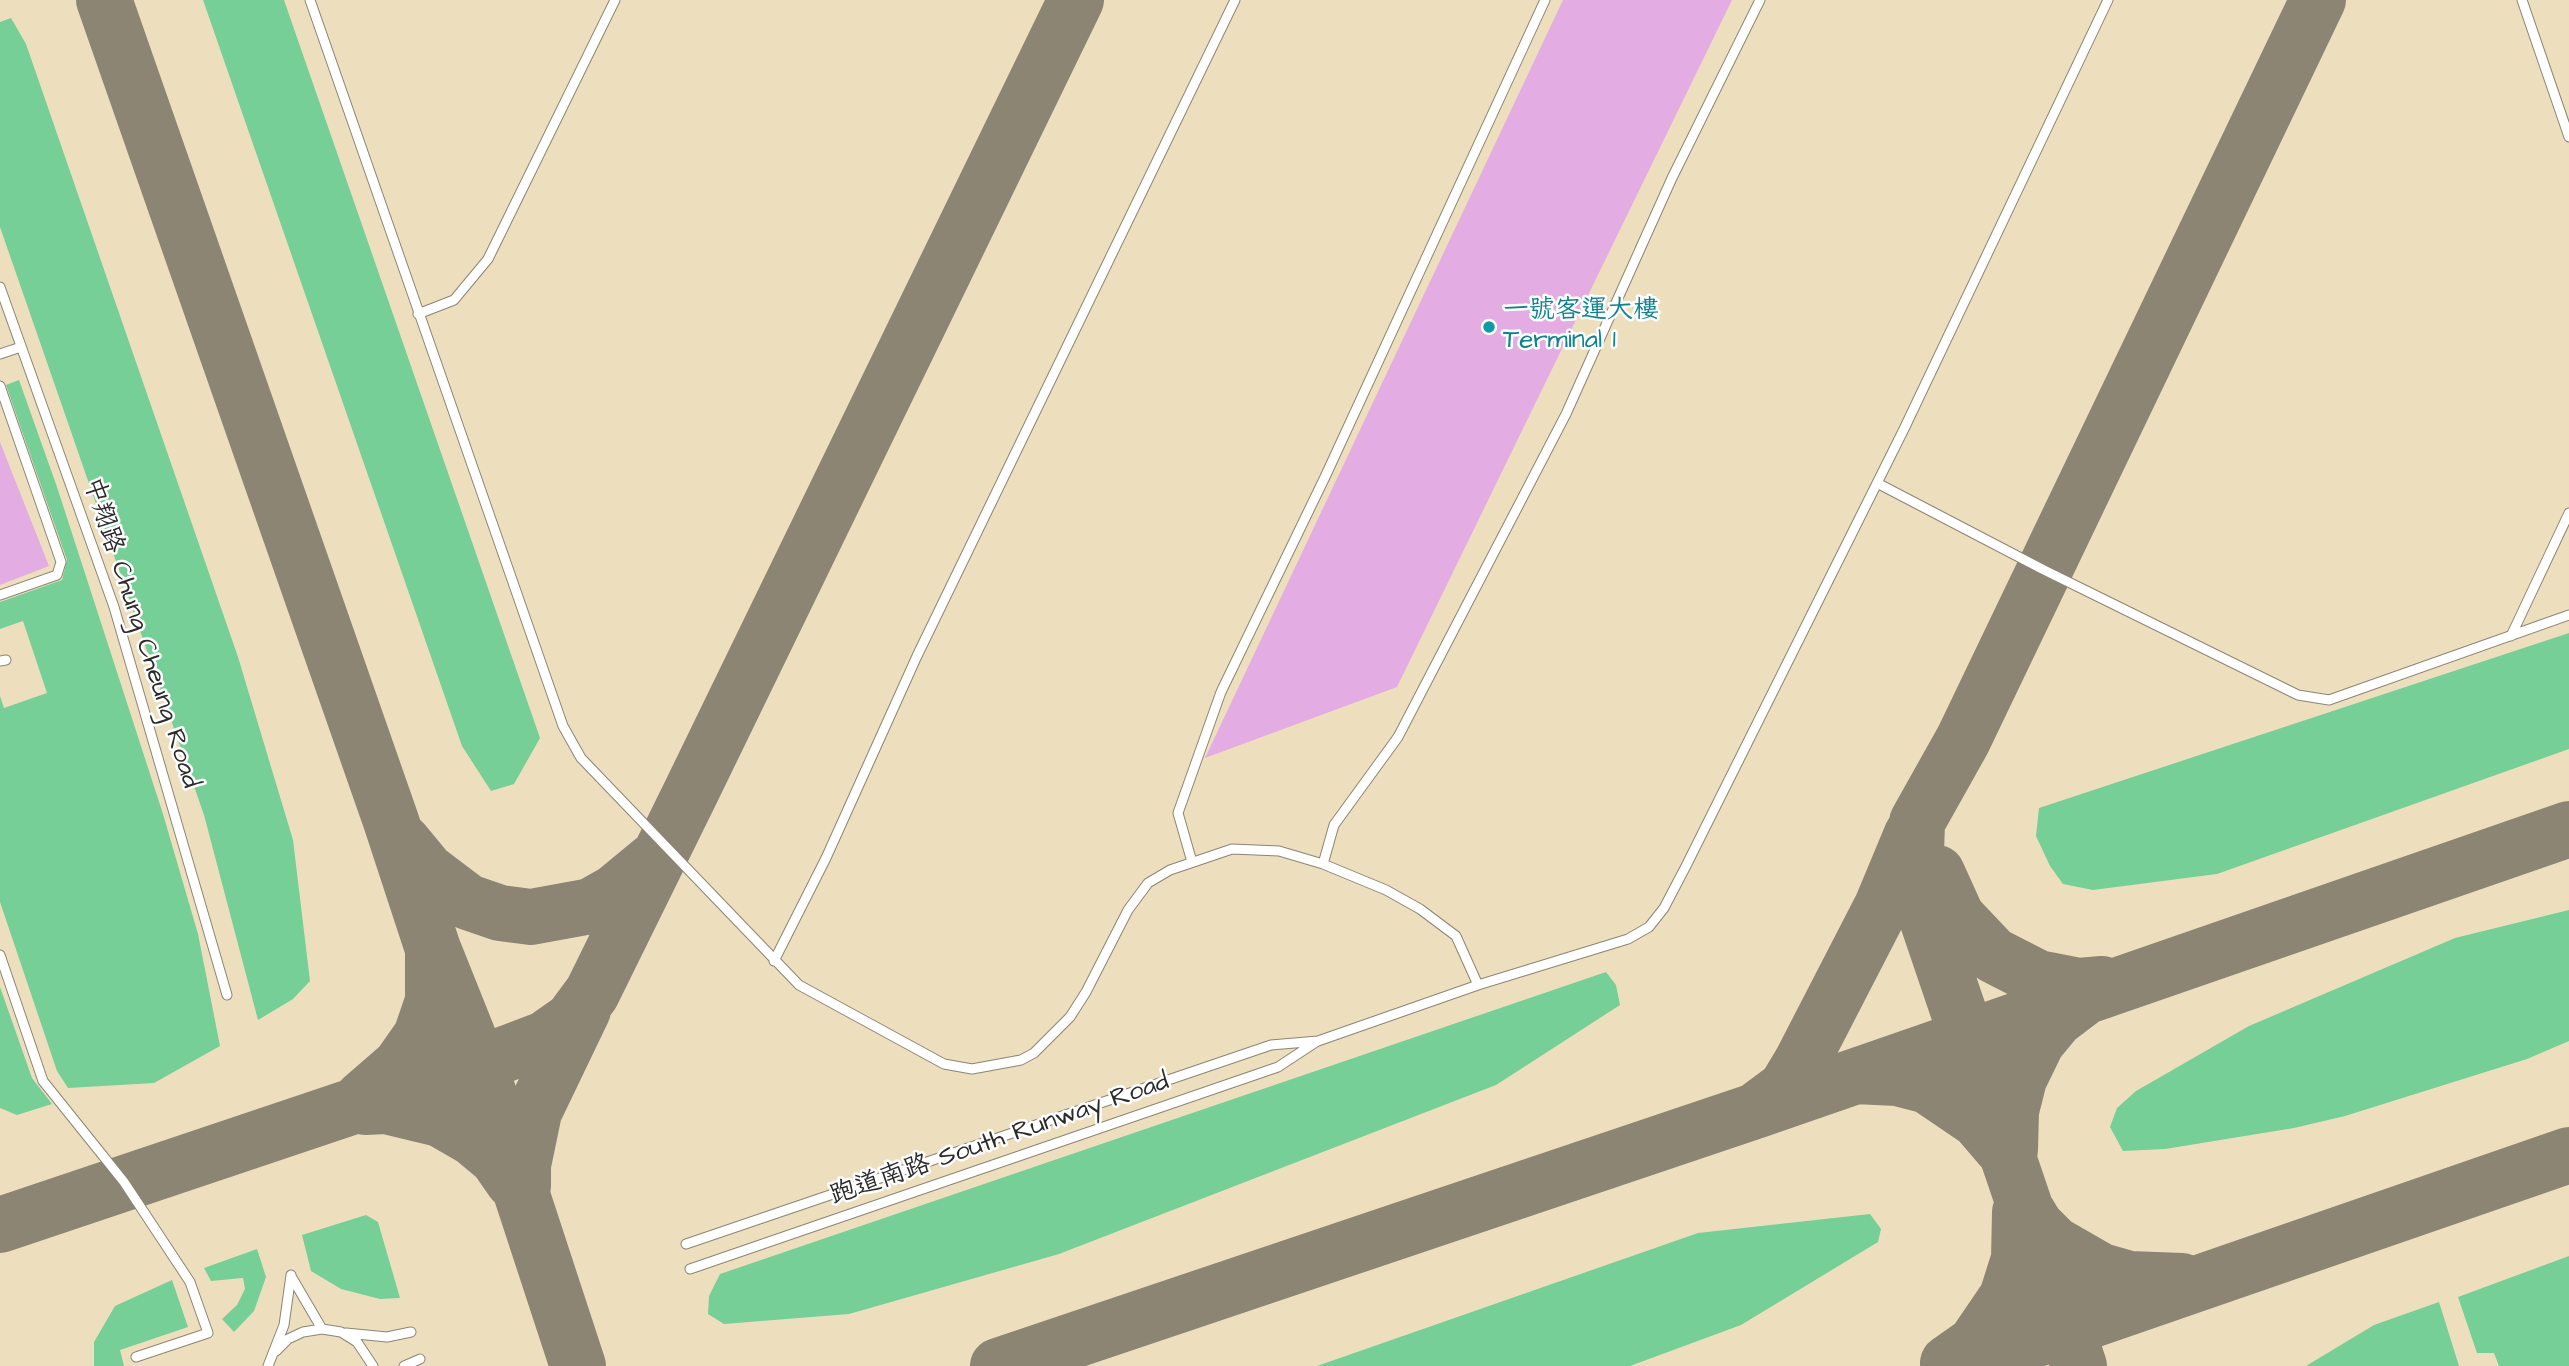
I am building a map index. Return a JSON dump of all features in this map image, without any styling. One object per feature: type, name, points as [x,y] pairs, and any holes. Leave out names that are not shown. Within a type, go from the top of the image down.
[{"type":"lane","points":[[310,0],[563,726],[580,758],[799,985],[943,1064],[972,1069],[999,1066],[1034,1053],[1053,1035],[1086,992],[1138,894],[1148,883],[1192,862],[1232,849],[1279,852],[1324,864],[1386,890],[1420,909],[1456,936],[1478,985]]},
{"type":"lane","points":[[418,314],[454,300],[488,259],[615,0]]},
{"type":"lane","points":[[774,961],[826,858],[975,536],[1235,0]]},
{"type":"lane","points":[[1192,862],[1178,813],[1221,692],[1325,477],[1545,0]]},
{"type":"lane","points":[[1324,864],[1334,825],[1398,737],[1566,414],[1672,178],[1760,0]]},
{"type":"lane","name":"跑道南路 South Runway Road","points":[[690,1269],[1278,1067],[1318,1041],[1478,985],[1628,939],[1649,927],[1664,908],[1877,483],[2108,0]]},
{"type":"lane","points":[[2522,0],[2569,137]]},
{"type":"lane","name":"中翔路 Chung Cheung Road","points":[[0,287],[114,607],[228,995]]},
{"type":"lane","points":[[0,354],[21,347]]},
{"type":"lane","points":[[0,386],[61,562],[57,575],[0,595]]},
{"type":"lane","points":[[1877,483],[2298,695],[2329,700],[2569,615]]},
{"type":"lane","points":[[2511,636],[2569,513]]},
{"type":"lane","points":[[0,955],[43,1081],[124,1182],[190,1282],[208,1333],[136,1357]]},
{"type":"lane","name":"跑道南路 South Runway Road","points":[[686,1244],[1271,1045],[1318,1041]]},
{"type":"lane","points":[[268,1366],[276,1351],[289,1299],[291,1275],[322,1329]]},
{"type":"lane","points":[[276,1351],[288,1339],[303,1332],[322,1329],[387,1337],[411,1332]]},
{"type":"lane","points":[[341,1332],[357,1342],[373,1366]]},
{"type":"lane","points":[[404,1366],[420,1359]]},
{"type":"green space","points":[[203,0],[284,0],[540,738],[514,784],[491,791],[462,746]]},
{"type":"green space","points":[[11,18],[26,44],[238,657],[293,840],[310,981],[293,999],[258,1020],[204,815],[0,227],[0,22]]},
{"type":"green space","points":[[19,380],[57,487],[163,814],[198,934],[220,1046],[154,1083],[68,1088],[57,1071],[0,902],[0,696],[4,708],[47,693],[23,621],[0,629],[0,602],[62,580],[67,560],[6,385]]},
{"type":"green space","points":[[2569,633],[2569,749],[2217,874],[2093,890],[2063,884],[2050,866],[2036,836],[2039,808]]},
{"type":"green space","points":[[2569,910],[2569,1041],[2527,1059],[2345,1116],[2294,1128],[2165,1149],[2123,1151],[2110,1127],[2117,1108],[2136,1091],[2249,1026],[2455,938]]},
{"type":"green space","points":[[1606,972],[1616,985],[1620,1005],[1496,1085],[1059,1254],[849,1314],[724,1324],[708,1314],[709,1296],[720,1274]]},
{"type":"green space","points":[[0,987],[32,1078],[52,1104],[17,1115],[0,1108]]},
{"type":"green space","points":[[1870,1214],[1881,1229],[1878,1242],[1741,1325],[1630,1366],[1317,1366],[1698,1233]]},
{"type":"green space","points":[[366,1215],[378,1222],[400,1298],[380,1299],[341,1289],[311,1271],[302,1235]]},
{"type":"green space","points":[[257,1249],[266,1277],[254,1311],[234,1332],[222,1319],[237,1305],[245,1289],[243,1278],[211,1281],[204,1268]]},
{"type":"green space","points":[[2569,1256],[2569,1366],[2499,1366],[2494,1353],[2477,1353],[2458,1297]]},
{"type":"green space","points":[[172,1280],[188,1327],[120,1350],[124,1366],[94,1366],[94,1342],[115,1306]]},
{"type":"green space","points":[[2439,1302],[2459,1366],[2306,1366],[2374,1325]]},
{"type":"building","name":"一號客運大樓 Terminal 1","points":[[1563,0],[1732,0],[1397,687],[1205,758]]},
{"type":"building","points":[[0,442],[49,566],[0,585]]},
{"type":"taxiway","points":[[104,0],[391,821],[433,949],[479,1064],[578,1366]]},
{"type":"taxiway","points":[[0,1225],[479,1064],[545,1039],[572,1020],[592,993],[1076,0]]},
{"type":"taxiway","points":[[2079,1366],[1924,910],[1916,854],[1917,822],[1963,740],[2318,0]]},
{"type":"taxiway","points":[[998,1366],[1758,1110],[2569,829]]},
{"type":"taxiway","points":[[1759,1108],[1786,1088],[1801,1063],[1882,906],[1912,834]]},
{"type":"taxiway","points":[[403,842],[427,871],[468,902],[500,913],[531,917],[591,906],[614,893],[654,860]]},
{"type":"taxiway","points":[[1937,873],[1957,917],[1993,955],[2038,978],[2079,986],[2102,984]]},
{"type":"taxiway","points":[[362,1099],[400,1066],[421,1036],[433,1001],[433,955]]},
{"type":"taxiway","points":[[2010,1150],[2011,1111],[2019,1079],[2037,1042],[2056,1019],[2081,1000]]},
{"type":"taxiway","points":[[523,1186],[523,1165],[534,1112],[583,1010]]},
{"type":"taxiway","points":[[1856,1076],[1897,1078],[1928,1086],[1978,1120],[2002,1148]]},
{"type":"taxiway","points":[[365,1107],[386,1106],[440,1119],[473,1138],[497,1158],[513,1181]]},
{"type":"taxiway","points":[[1959,1366],[2569,1155]]},
{"type":"taxiway","points":[[1948,1363],[1975,1344],[2007,1297],[2019,1259],[2020,1212]]},
{"type":"taxiway","points":[[2028,1213],[2036,1226],[2054,1244],[2101,1271],[2129,1279],[2182,1281]]},
{"type":"place","name":"一號客運大樓 Terminal 1","points":[[1489,327]]}]
